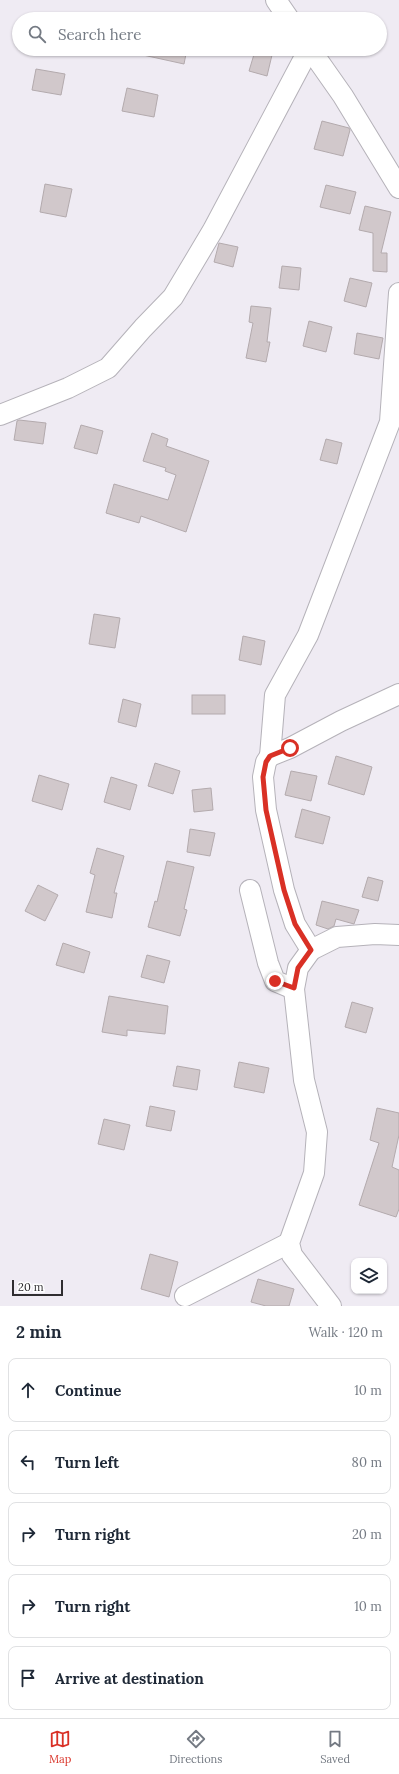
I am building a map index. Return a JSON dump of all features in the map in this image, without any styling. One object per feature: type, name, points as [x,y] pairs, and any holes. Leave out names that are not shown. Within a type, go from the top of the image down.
[{"type":"street","points":[[276,0],[284,12]]},
{"type":"street","points":[[0,415],[68,388],[108,368],[173,297],[213,230],[306,56]]},
{"type":"street","points":[[315,56],[343,96],[399,188]]},
{"type":"street","points":[[311,950],[295,924],[284,890],[266,810],[263,777],[266,762],[270,756],[275,695],[308,635],[390,422],[399,293]]},
{"type":"street","points":[[270,756],[290,748],[341,721],[399,694]]},
{"type":"street","points":[[250,890],[268,963],[275,981],[294,988]]},
{"type":"street","points":[[331,1306],[292,1255],[289,1243],[314,1173],[316,1132],[304,1080],[294,988],[298,968],[311,950],[337,936],[375,934],[399,935]]},
{"type":"street","points":[[185,1296],[289,1243]]},
{"type":"building","points":[[148,56],[186,56],[184,64]]},
{"type":"building","points":[[254,56],[272,56],[267,76],[249,71]]},
{"type":"building","points":[[36,69],[65,74],[61,95],[32,90]]},
{"type":"building","points":[[127,88],[158,95],[154,117],[122,111]]},
{"type":"building","points":[[322,121],[349,128],[350,130],[343,156],[314,149]]},
{"type":"building","points":[[45,184],[72,189],[66,217],[40,212]]},
{"type":"building","points":[[326,185],[356,192],[350,214],[320,207]]},
{"type":"building","points":[[365,206],[391,212],[381,253],[387,253],[387,272],[373,271],[373,233],[359,230]]},
{"type":"building","points":[[219,243],[238,247],[233,267],[214,262]]},
{"type":"building","points":[[282,266],[301,268],[299,290],[279,288]]},
{"type":"building","points":[[350,278],[372,283],[366,307],[344,301]]},
{"type":"building","points":[[251,306],[271,308],[267,342],[270,342],[266,362],[246,358],[253,323],[249,322]]},
{"type":"building","points":[[309,321],[332,327],[326,352],[303,346]]},
{"type":"building","points":[[357,333],[383,338],[379,359],[354,354]]},
{"type":"building","points":[[17,421],[46,423],[43,444],[14,440]]},
{"type":"building","points":[[81,425],[103,431],[97,454],[74,448]]},
{"type":"building","points":[[152,433],[168,439],[166,446],[209,461],[186,532],[141,516],[139,523],[106,513],[114,484],[168,500],[176,475],[165,471],[166,468],[143,461]]},
{"type":"building","points":[[326,439],[342,443],[337,464],[320,460]]},
{"type":"building","points":[[94,614],[120,618],[115,648],[89,644]]},
{"type":"building","points":[[243,636],[265,641],[261,665],[239,660]]},
{"type":"building","points":[[192,695],[225,695],[225,714],[192,714]]},
{"type":"building","points":[[123,699],[141,704],[136,727],[118,722]]},
{"type":"building","points":[[336,756],[372,767],[364,795],[328,784]]},
{"type":"building","points":[[155,763],[180,771],[173,794],[148,786]]},
{"type":"building","points":[[291,771],[317,776],[311,801],[285,795]]},
{"type":"building","points":[[39,775],[69,784],[62,810],[32,801]]},
{"type":"building","points":[[111,777],[137,785],[130,810],[104,802]]},
{"type":"building","points":[[211,788],[213,810],[194,812],[192,790]]},
{"type":"building","points":[[302,809],[330,817],[323,844],[295,837]]},
{"type":"building","points":[[190,829],[215,833],[210,856],[187,852]]},
{"type":"building","points":[[97,848],[124,856],[114,893],[117,893],[112,918],[86,912],[95,875],[90,873]]},
{"type":"building","points":[[167,861],[194,867],[184,909],[187,910],[180,936],[148,927],[155,901],[157,902]]},
{"type":"building","points":[[368,877],[383,881],[378,901],[362,897]]},
{"type":"building","points":[[38,885],[58,895],[45,921],[25,911]]},
{"type":"building","points":[[322,901],[359,910],[354,924],[336,919],[334,926],[328,929],[316,925]]},
{"type":"building","points":[[63,943],[90,952],[84,973],[56,965]]},
{"type":"building","points":[[147,955],[170,961],[164,983],[141,977]]},
{"type":"building","points":[[109,996],[168,1006],[165,1034],[127,1030],[127,1036],[102,1032]]},
{"type":"building","points":[[352,1002],[373,1008],[366,1033],[345,1027]]},
{"type":"building","points":[[239,1062],[269,1068],[264,1093],[234,1087]]},
{"type":"building","points":[[177,1066],[200,1070],[197,1090],[173,1086]]},
{"type":"building","points":[[150,1106],[175,1111],[171,1131],[146,1126]]},
{"type":"building","points":[[377,1108],[399,1113],[399,1135],[392,1167],[399,1170],[399,1209],[396,1217],[359,1205],[379,1143],[370,1140]]},
{"type":"building","points":[[104,1119],[130,1125],[124,1150],[98,1144]]},
{"type":"building","points":[[150,1254],[178,1262],[169,1297],[141,1289]]},
{"type":"building","points":[[258,1279],[294,1289],[289,1306],[266,1306],[251,1302]]},
{"type":"route","points":[[275,981],[294,988],[298,968],[311,950],[295,924],[284,890],[266,810],[263,777],[266,762],[270,756],[290,748]]}]
